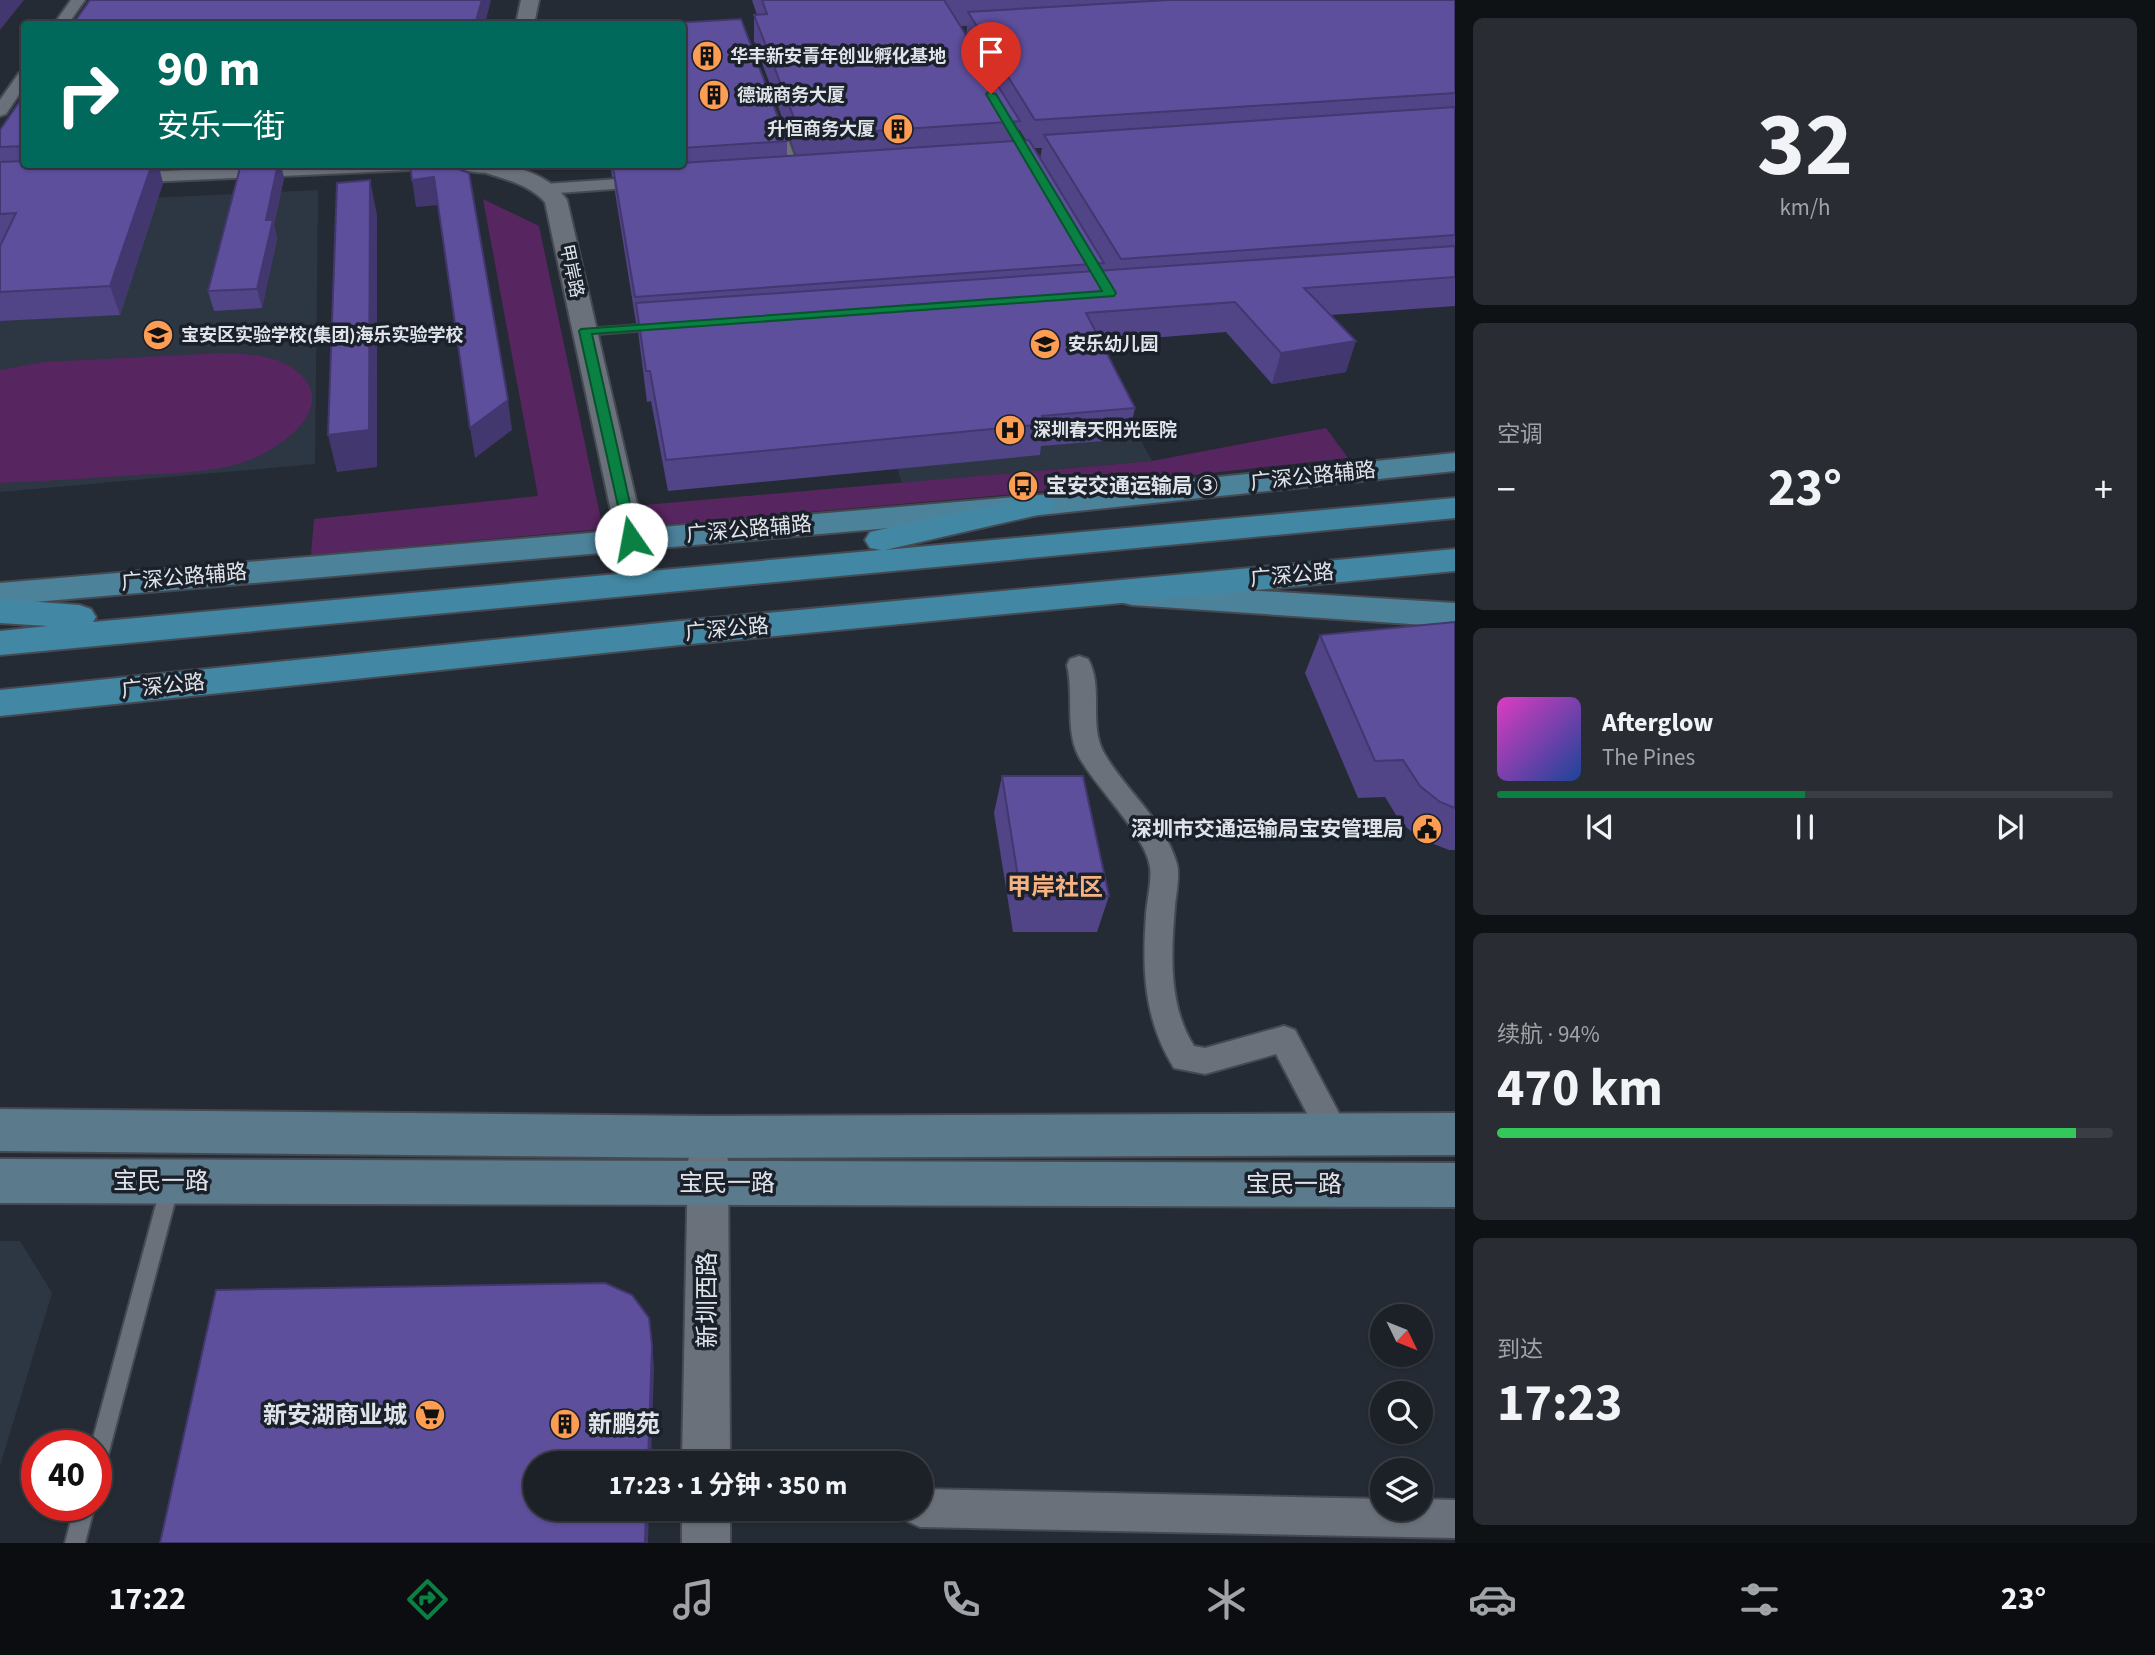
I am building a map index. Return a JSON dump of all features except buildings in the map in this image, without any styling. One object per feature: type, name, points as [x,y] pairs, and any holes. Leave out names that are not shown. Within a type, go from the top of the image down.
[{"type":"highway","points":[[729,575],[1040,505]]},
{"type":"highway","points":[[0,643],[1455,508]]},
{"type":"highway","name":"广深公路","points":[[0,703],[1455,560]]},
{"type":"highway","points":[[0,611],[179,625]]},
{"type":"main road","name":"广深公路辅路","points":[[0,594],[1040,505],[1455,462]]},
{"type":"main road","points":[[1113,592],[1455,615]]},
{"type":"main road","points":[[0,1130],[708,1137],[1455,1134]]},
{"type":"main road","name":"宝民一路","points":[[0,1181],[1455,1185]]},
{"type":"street","points":[[63,21],[78,0]]},
{"type":"street","points":[[526,21],[530,0]]},
{"type":"street","points":[[0,111],[21,80]]},
{"type":"street","points":[[109,178],[342,168]]},
{"type":"street","points":[[499,168],[545,189],[671,181]]},
{"type":"street","name":"甲岸路","points":[[545,189],[556,200],[631,539]]},
{"type":"street","points":[[1079,665],[1084,679],[1090,751],[1117,793],[1144,826],[1158,849],[1164,866],[1159,991],[1175,1047],[1185,1059],[1205,1061],[1284,1039],[1334,1134]]},
{"type":"street","name":"新圳西路","points":[[706,1451],[708,1137]]},
{"type":"street","points":[[933,1508],[1455,1519]]},
{"type":"street","points":[[706,1521],[706,1543]]},
{"type":"lane","points":[[778,122],[796,172]]},
{"type":"lane","points":[[585,331],[668,326]]},
{"type":"lane","points":[[105,1430],[172,1181]]},
{"type":"lane","points":[[75,1543],[81,1521]]},
{"type":"shaded area","name":"宝安区实验学校(集团)海乐实验学校","points":[[318,190],[315,464],[0,492],[0,205]]},
{"type":"shaded area","points":[[483,199],[539,226],[603,529],[311,555],[314,519],[538,496]]},
{"type":"shaded area","points":[[223,353],[253,355],[282,362],[299,373],[310,387],[312,401],[308,415],[298,428],[271,449],[244,462],[205,470],[0,483],[0,370],[44,362]]},
{"type":"shaded area","name":"深圳春天阳光医院","points":[[1108,379],[1152,461],[902,483],[873,399]]},
{"type":"shaded area","points":[[1326,428],[1348,458],[1028,493],[648,526],[644,505],[1152,461]]},
{"type":"shaded area","points":[[0,1241],[20,1241],[52,1293],[0,1466]]},
{"type":"place","name":"华丰新安青年创业孵化基地","points":[[707,56]]},
{"type":"place","name":"德诚商务大厦","points":[[714,95]]},
{"type":"place","name":"升恒商务大厦","points":[[898,129]]},
{"type":"place","name":"宝安区实验学校(集团)海乐实验学校","points":[[158,335]]},
{"type":"place","name":"安乐幼儿园","points":[[1045,344]]},
{"type":"place","name":"深圳春天阳光医院","points":[[1010,430]]},
{"type":"place","name":"宝安交通运输局 ③","points":[[1023,486]]},
{"type":"place","name":"深圳市交通运输局宝安管理局","points":[[1427,829]]},
{"type":"place","name":"新安湖商业城","points":[[430,1415]]},
{"type":"place","name":"新鹏苑","points":[[565,1424]]},
{"type":"district","name":"甲岸社区","points":[[1055,887]]},
{"type":"route","points":[[631,539],[585,331],[1110,293],[991,94]]}]
